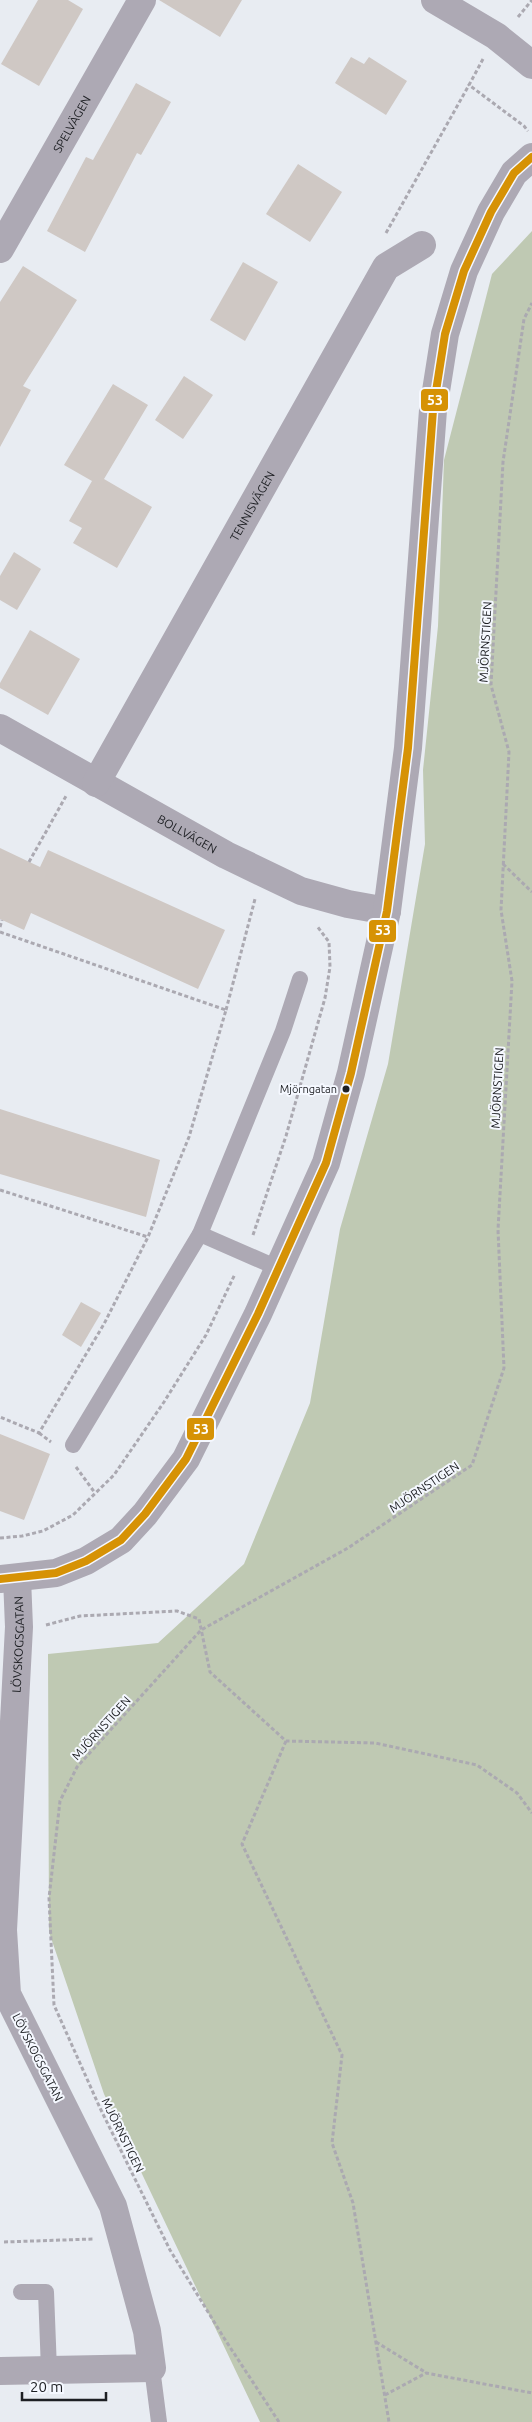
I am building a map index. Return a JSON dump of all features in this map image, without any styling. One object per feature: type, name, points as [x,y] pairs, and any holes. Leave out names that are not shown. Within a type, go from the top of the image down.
[{"type":"street","name":"SPELVÄGEN","points":[[0,249],[142,0]]},
{"type":"street","points":[[435,0],[496,36],[532,65]]},
{"type":"street","points":[[8,1579],[56,1573],[86,1561],[121,1540],[145,1514],[186,1459],[258,1314],[326,1163],[353,1064],[387,911],[408,748],[433,410],[445,334],[464,271],[491,212],[514,173],[532,157]]},
{"type":"street","name":"TENNISVÄGEN","points":[[96,783],[386,267],[422,245]]},
{"type":"street","name":"BOLLVÄGEN","points":[[0,728],[226,855],[300,891],[348,904],[387,911]]},
{"type":"street","name":"LÖVSKOGSGATAN","points":[[8,1579],[19,1627],[3,1930],[4,1994],[113,2206],[147,2331],[152,2368]]},
{"type":"street","points":[[0,2371],[152,2368]]},
{"type":"lane","points":[[73,1445],[200,1234],[284,1030],[300,979]]},
{"type":"lane","points":[[200,1234],[278,1268]]},
{"type":"lane","points":[[22,2292],[46,2292],[49,2370]]},
{"type":"lane","points":[[152,2368],[159,2422]]},
{"type":"path","points":[[496,36],[470,85],[524,126],[532,138]]},
{"type":"path","name":"MJÖRNSTIGEN","points":[[279,2422],[170,2250],[100,2108],[54,2005],[49,1898],[60,1801],[77,1767],[201,1630],[348,1548],[472,1465],[504,1368],[498,1230],[512,981],[501,910],[509,752],[491,685],[503,462],[524,319],[532,303]]},
{"type":"path","points":[[29,862],[70,788]]},
{"type":"path","points":[[504,864],[532,892]]},
{"type":"path","points":[[0,1417],[39,1433],[104,1324],[148,1237],[189,1137],[226,1010],[257,893]]},
{"type":"path","points":[[0,927],[2,920]]},
{"type":"path","points":[[0,1538],[22,1536],[43,1531],[73,1515],[114,1475],[164,1402],[206,1335],[257,1227],[286,1136],[325,998],[330,967],[329,942],[318,927],[310,923]]},
{"type":"path","points":[[0,932],[226,1010]]},
{"type":"path","points":[[0,1190],[148,1237]]},
{"type":"path","points":[[19,1627],[47,1624],[80,1616],[177,1611],[199,1619],[210,1672],[286,1741],[375,1744],[477,1765],[517,1794],[532,1813]]},
{"type":"path","points":[[286,1741],[242,1844],[342,2055],[332,2143],[353,2203],[389,2422]]},
{"type":"path","points":[[4,2242],[121,2238]]},
{"type":"path","points":[[376,2342],[426,2372],[532,2393]]},
{"type":"path","points":[[384,2395],[426,2372]]},
{"type":"green space","points":[[532,231],[532,2422],[260,2422],[104,2094],[49,1932],[48,1654],[158,1643],[244,1564],[310,1403],[340,1229],[388,1064],[425,844],[423,770],[438,626],[444,460],[492,274]]},
{"type":"building","points":[[38,0],[68,0],[83,9],[39,86],[1,64]]},
{"type":"building","points":[[159,0],[242,0],[220,37]]},
{"type":"building","points":[[351,57],[364,64],[369,57],[407,81],[386,115],[335,83]]},
{"type":"building","points":[[136,83],[171,102],[141,155],[137,153],[85,252],[47,231],[86,157],[93,160]]},
{"type":"building","points":[[298,164],[342,192],[310,242],[266,214]]},
{"type":"building","points":[[243,262],[278,282],[245,341],[210,320]]},
{"type":"building","points":[[23,266],[77,300],[23,386],[31,390],[0,447],[0,302]]},
{"type":"building","points":[[184,376],[213,395],[183,439],[155,420]]},
{"type":"building","points":[[113,384],[148,405],[104,479],[152,507],[117,568],[73,543],[82,528],[69,521],[92,481],[64,465]]},
{"type":"building","points":[[14,552],[41,569],[17,610],[0,600],[0,576]]},
{"type":"building","points":[[30,630],[80,659],[48,715],[0,688],[0,683]]},
{"type":"building","points":[[0,848],[40,867],[48,850],[225,930],[198,989],[31,913],[24,930],[0,919]]},
{"type":"building","points":[[0,1109],[160,1160],[146,1217],[0,1174]]},
{"type":"building","points":[[81,1302],[101,1313],[81,1347],[62,1335]]},
{"type":"building","points":[[0,1434],[50,1454],[24,1520],[0,1511]]},
{"type":"transit line","name":"53","points":[[0,1579],[56,1573],[86,1561],[121,1540],[145,1514],[186,1459],[258,1314],[326,1163],[351,1073],[387,911],[408,748],[433,410],[445,334],[464,271],[491,212],[514,173],[532,157]]},
{"type":"place","name":"Mjörngatan","points":[[346,1089]]}]
